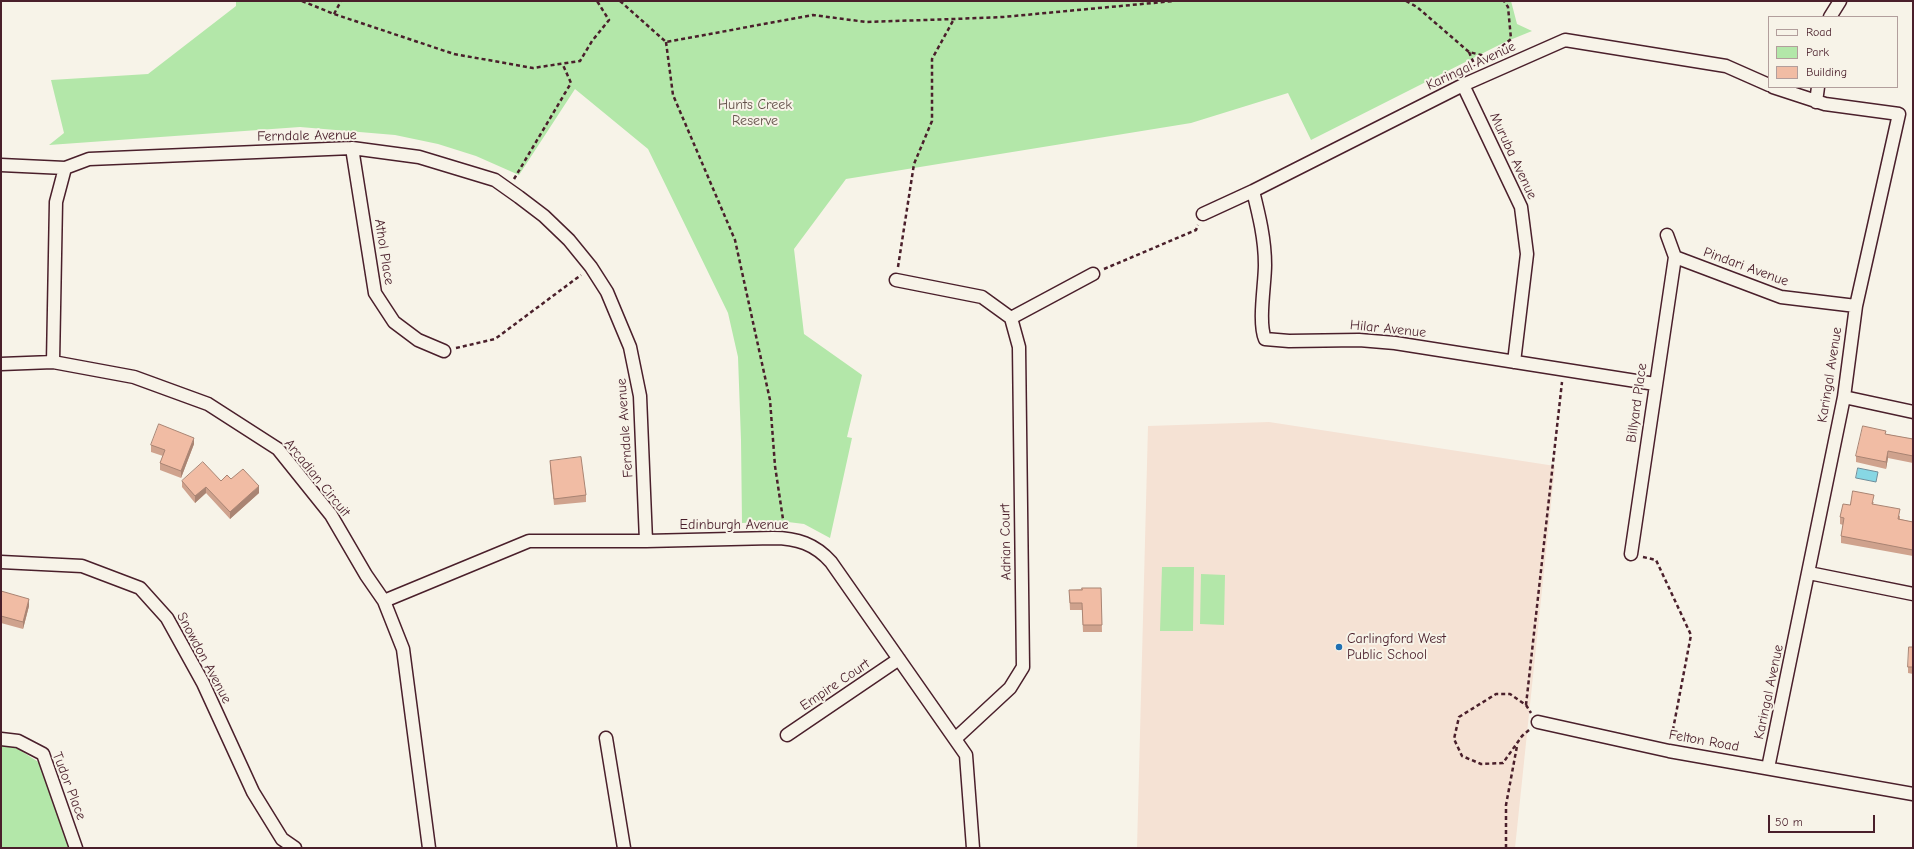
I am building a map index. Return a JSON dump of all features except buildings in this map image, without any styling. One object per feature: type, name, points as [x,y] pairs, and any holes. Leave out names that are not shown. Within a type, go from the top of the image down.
[{"type":"street","points":[[1831,16],[1840,1]]},
{"type":"street","name":"Karingal Avenue","points":[[1203,214],[1253,191],[1463,85],[1565,40],[1726,66],[1768,85]]},
{"type":"street","name":"Muruba Avenue","points":[[1463,85],[1521,207],[1527,254],[1514,362]]},
{"type":"street","name":"Karingal Avenue","points":[[1768,768],[1844,397],[1856,306],[1899,114],[1816,102],[1776,88]]},
{"type":"street","points":[[1816,102],[1818,88]]},
{"type":"street","name":"Ferndale Avenue","points":[[64,168],[89,159],[352,148],[419,157],[495,180],[544,216],[569,240],[592,267],[620,318],[630,347],[640,396],[646,541]]},
{"type":"street","name":"Athol Place","points":[[352,148],[375,293],[394,322],[418,340],[444,351]]},
{"type":"street","points":[[1,165],[64,168],[56,202],[53,362]]},
{"type":"street","name":"Hilar Avenue","points":[[1253,191],[1262,225],[1265,263],[1263,309],[1263,333],[1265,339],[1373,341],[1655,384]]},
{"type":"street","points":[[1667,235],[1675,257]]},
{"type":"street","name":"Pindari Avenue","points":[[1675,257],[1781,297],[1856,306]]},
{"type":"street","name":"Billyard Place","points":[[1631,554],[1675,257]]},
{"type":"street","points":[[896,280],[982,297],[1011,318],[1093,274]]},
{"type":"street","name":"Adrian Court","points":[[955,739],[1010,688],[1023,667],[1019,347],[1011,318]]},
{"type":"street","name":"Arcadian Circuit","points":[[1,364],[53,362],[134,377],[208,404],[278,449],[332,515],[366,575],[384,601],[403,649],[429,848]]},
{"type":"street","points":[[1844,397],[1913,412]]},
{"type":"street","name":"Edinburgh Avenue","points":[[384,601],[529,541],[646,541],[786,538],[802,541],[824,554],[966,755],[973,848]]},
{"type":"street","name":"Snowdon Avenue","points":[[1,562],[82,566],[140,588],[167,618],[203,683],[253,792],[282,839],[296,848]]},
{"type":"street","points":[[1809,573],[1913,594]]},
{"type":"street","name":"Empire Court","points":[[787,736],[899,659]]},
{"type":"street","name":"Felton Road","points":[[1538,722],[1669,751],[1913,794]]},
{"type":"street","points":[[606,738],[624,848]]},
{"type":"street","name":"Tudor Place","points":[[1,739],[18,741],[43,754],[76,848]]},
{"type":"path","points":[[302,1],[334,14],[454,54],[533,68],[563,65],[580,61],[592,41],[609,20],[597,1]]},
{"type":"path","points":[[334,14],[341,1]]},
{"type":"path","points":[[620,1],[666,42],[673,95],[735,240],[770,400],[775,466],[783,510],[786,538]]},
{"type":"path","points":[[666,42],[812,15],[866,22],[954,19],[1003,17],[1174,1]]},
{"type":"path","points":[[1406,1],[1417,7],[1469,52],[1489,56],[1511,39],[1508,7],[1504,1]]},
{"type":"path","points":[[896,280],[914,164],[932,121],[932,59],[954,19]]},
{"type":"path","points":[[508,190],[571,83],[563,65]]},
{"type":"path","points":[[1093,274],[1196,230],[1203,214]]},
{"type":"path","points":[[444,351],[495,339],[592,267]]},
{"type":"path","points":[[1538,722],[1522,736],[1517,746],[1503,763],[1481,764],[1462,756],[1454,739],[1459,717],[1496,694],[1510,694],[1526,705],[1563,369]]},
{"type":"path","points":[[1631,554],[1656,560],[1691,634],[1669,751]]},
{"type":"path","points":[[1506,848],[1506,805],[1517,746]]},
{"type":"shaded area","name":"Carlingford West Public School","points":[[1269,422],[1555,466],[1515,848],[1137,848],[1148,426]]},
{"type":"green space","name":"Hunts Creek Reserve","points":[[236,1],[1511,1],[1517,24],[1532,31],[1505,42],[1311,140],[1288,93],[1191,123],[846,179],[794,249],[804,334],[862,375],[847,437],[852,438],[830,538],[804,524],[780,521],[742,523],[738,357],[728,313],[648,149],[575,89],[519,175],[476,156],[438,144],[395,135],[300,127],[49,145],[64,133],[51,80],[148,74],[236,6]]},
{"type":"green space","points":[[1162,567],[1194,567],[1193,631],[1160,631]]},
{"type":"green space","points":[[1201,574],[1225,575],[1224,625],[1200,624]]},
{"type":"green space","points":[[1,745],[15,747],[40,763],[71,848],[1,848]]},
{"type":"water","points":[[1858,468],[1878,472],[1876,482],[1856,478]]},
{"type":"place","name":"Carlingford West Public School","points":[[1339,647]]}]
